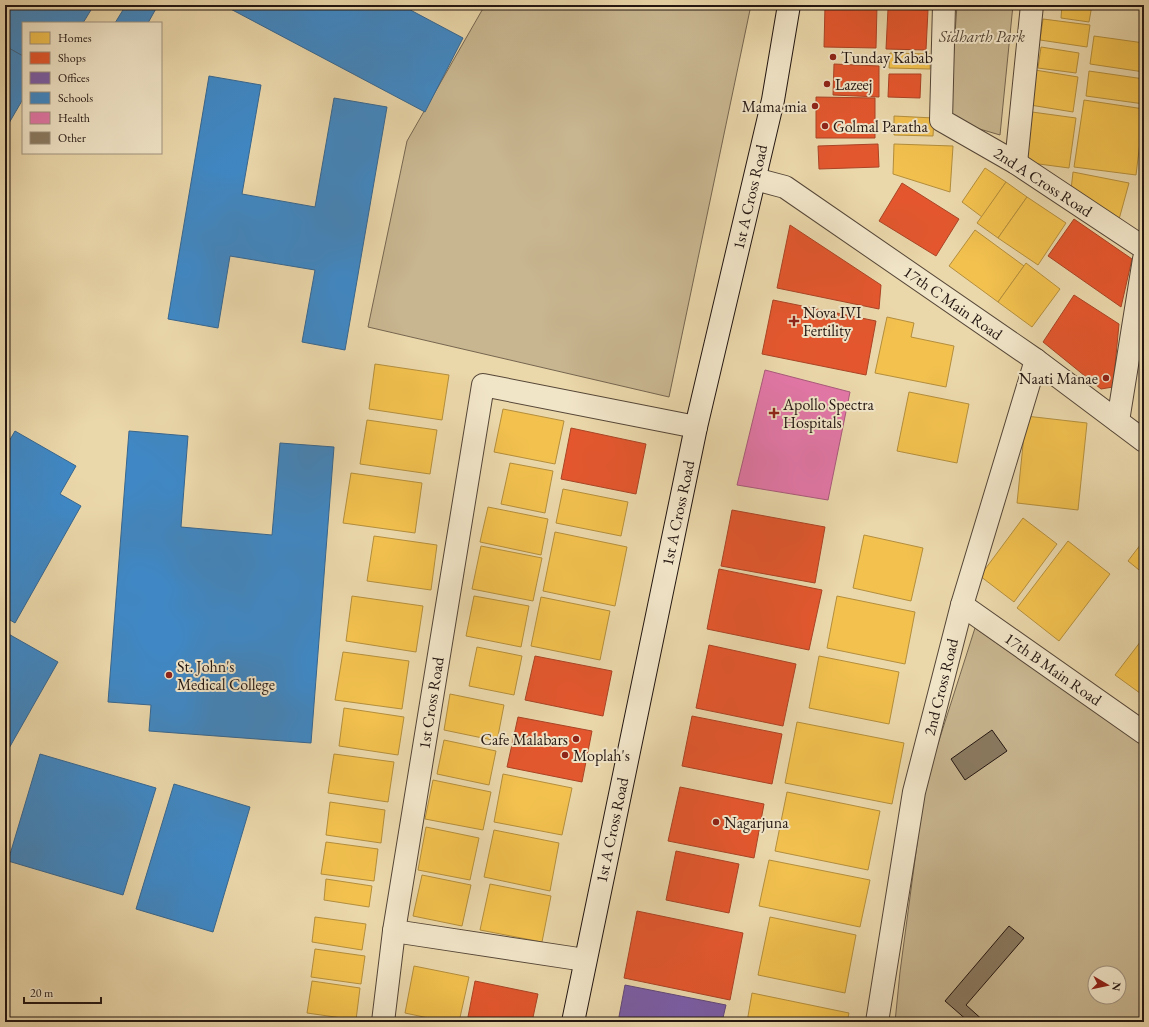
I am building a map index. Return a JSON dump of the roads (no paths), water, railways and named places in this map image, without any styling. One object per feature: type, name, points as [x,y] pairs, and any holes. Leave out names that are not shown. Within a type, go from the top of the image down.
[{"type":"street","name":"1st A Cross Road","points":[[573,1022],[696,427],[773,100],[789,5]]},
{"type":"street","name":"2nd A Cross Road","points":[[944,5],[941,120],[1016,163],[1144,248]]},
{"type":"street","points":[[1016,163],[1032,5]]},
{"type":"street","name":"17th C Main Road","points":[[755,179],[785,187],[1036,360],[1144,441]]},
{"type":"street","points":[[1118,421],[1144,259]]},
{"type":"street","name":"2nd Cross Road","points":[[877,1022],[914,792],[962,605],[1036,360]]},
{"type":"street","name":"1st Cross Road","points":[[383,1022],[394,930],[484,385],[696,427]]},
{"type":"street","name":"17th B Main Road","points":[[962,605],[1144,733]]},
{"type":"street","points":[[394,930],[585,960]]},
{"type":"place","name":"Tunday Kabab","points":[[833,57]]},
{"type":"place","name":"Lazeej","points":[[827,84]]},
{"type":"place","name":"Mama mia","points":[[815,106]]},
{"type":"place","name":"Golmal Paratha","points":[[825,126]]},
{"type":"place","name":"Nova IVI Fertility","points":[[794,321]]},
{"type":"place","name":"Naati Manae","points":[[1106,378]]},
{"type":"place","name":"Apollo Spectra Hospitals","points":[[774,413]]},
{"type":"place","name":"St. John's Medical College","points":[[169,675]]},
{"type":"place","name":"Cafe Malabars","points":[[576,739]]},
{"type":"place","name":"Moplah's","points":[[565,755]]},
{"type":"place","name":"Nagarjuna","points":[[716,822]]},
{"type":"park label","name":"Sidharth Park","points":[[982,36]]}]
